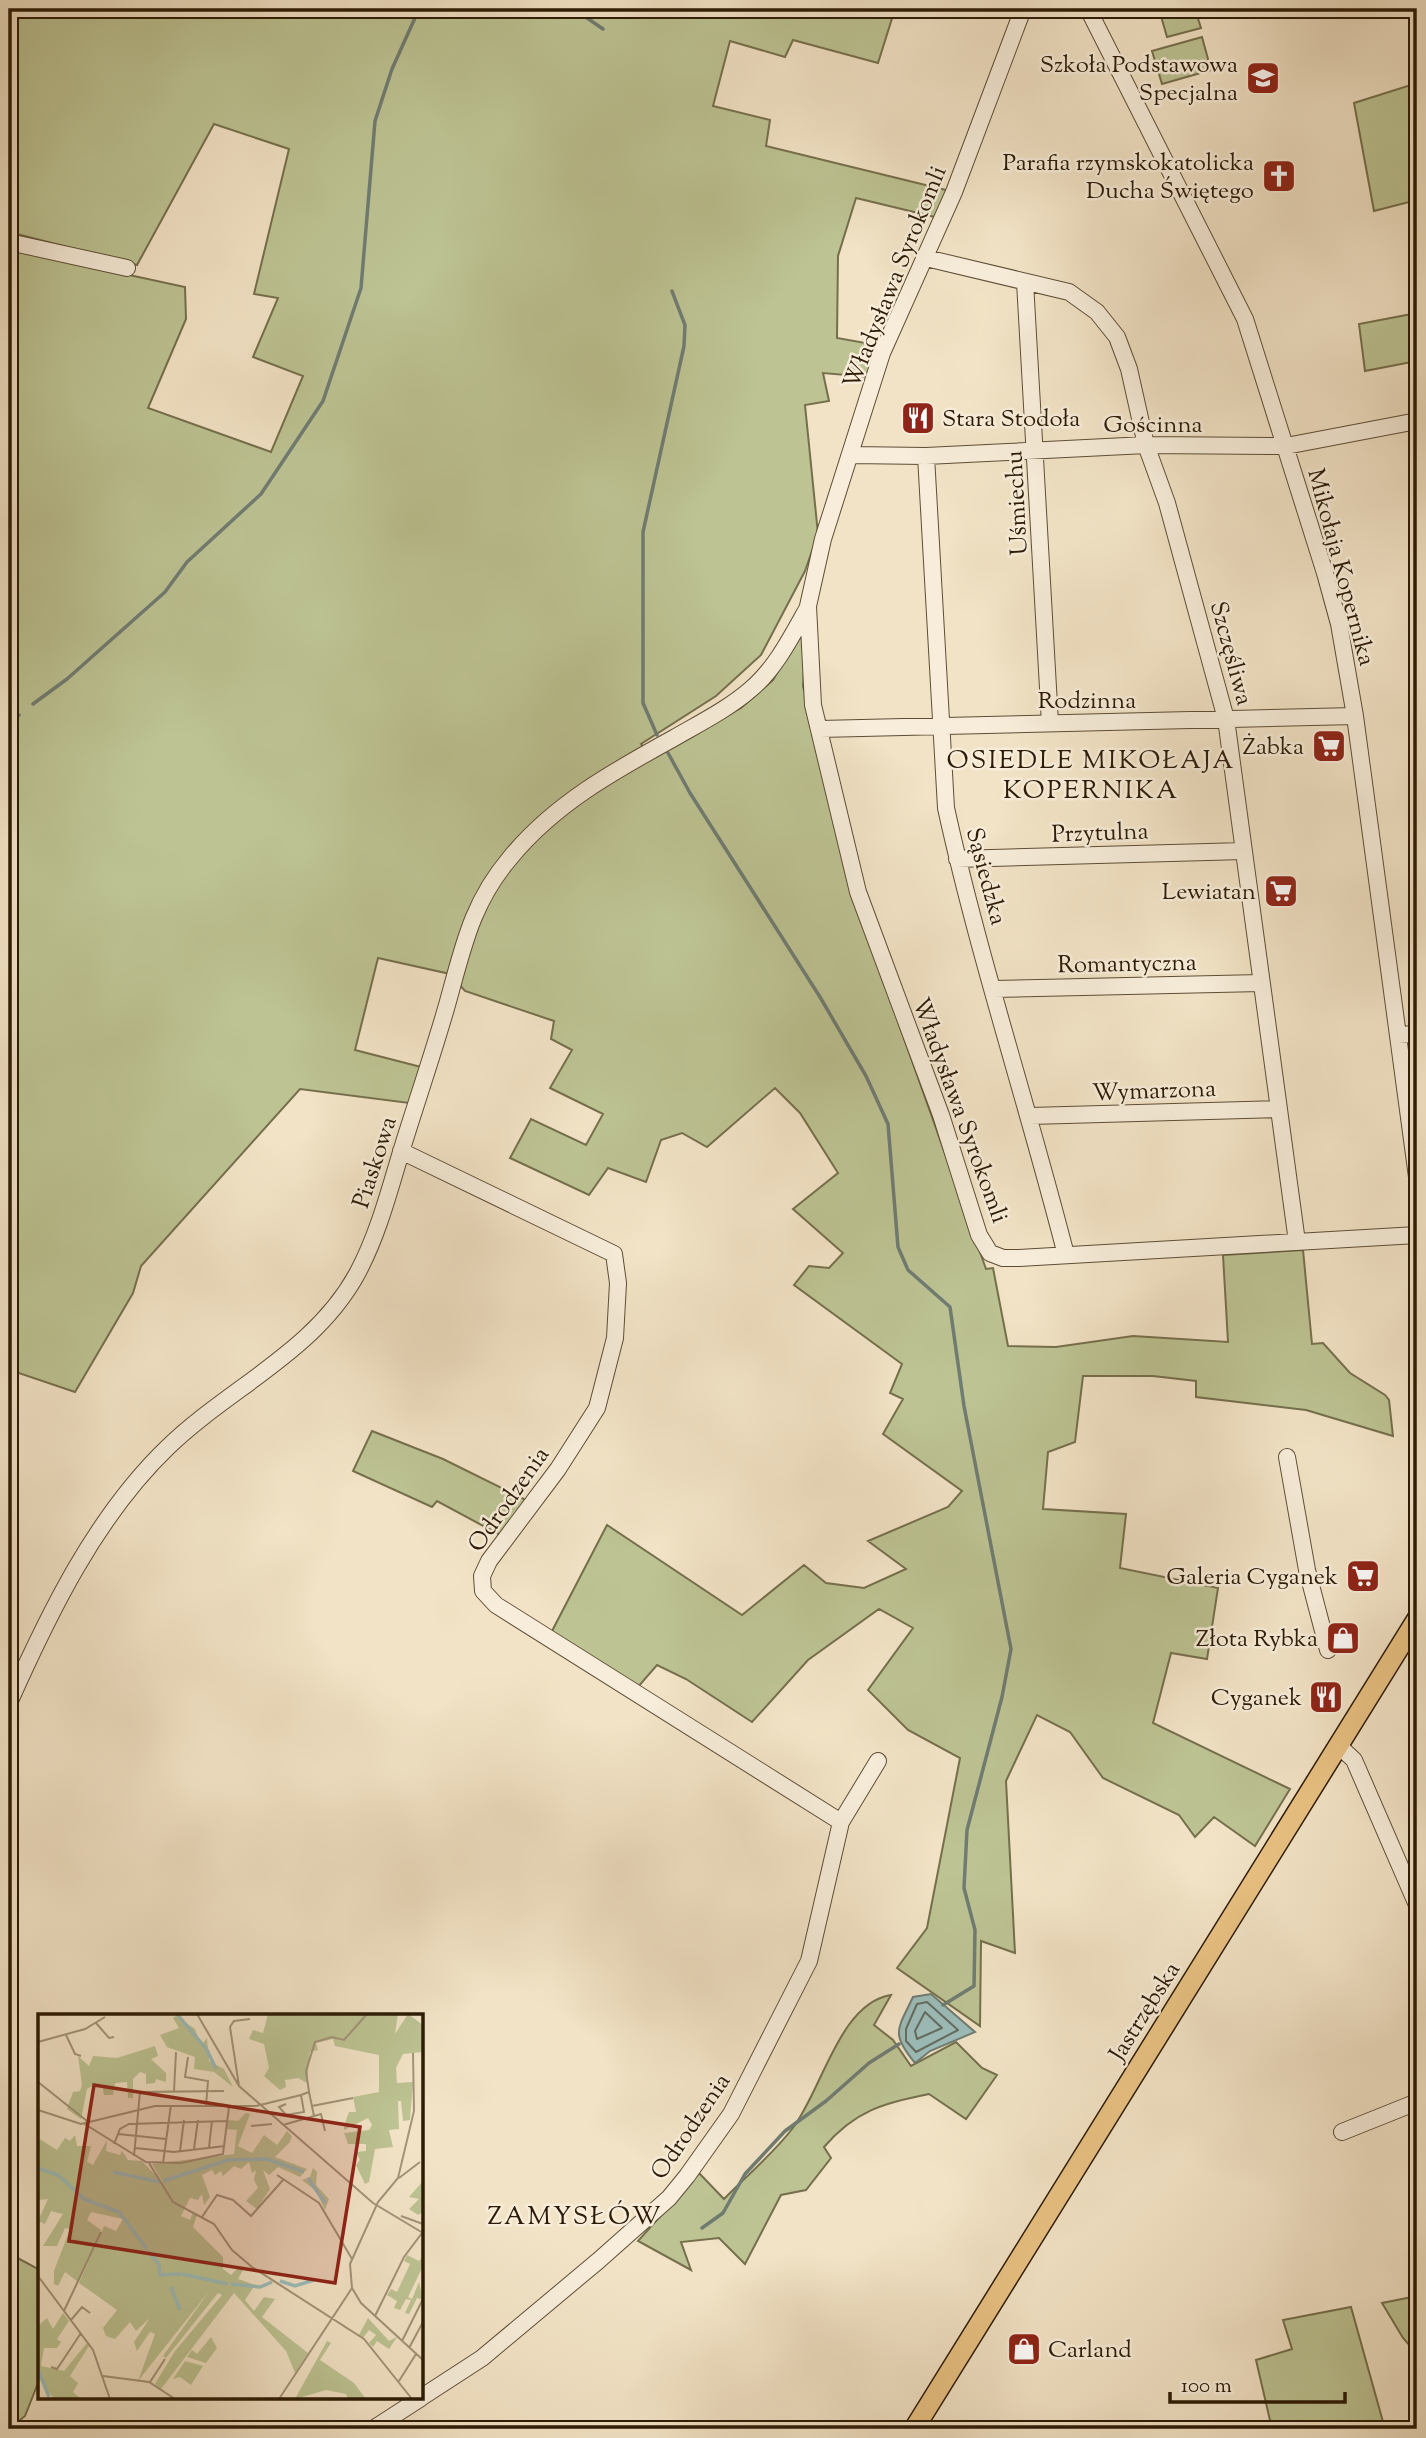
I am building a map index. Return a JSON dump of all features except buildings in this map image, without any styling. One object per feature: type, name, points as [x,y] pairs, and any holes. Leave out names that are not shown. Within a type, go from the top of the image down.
[{"type":"main road","name":"Jastrzębska","points":[[914,2429],[1417,1619]]},
{"type":"street","name":"Władysława Syrokomli","points":[[1023,9],[926,258],[882,353],[823,539],[808,606],[813,705],[858,892],[942,1115],[979,1235],[990,1253],[1003,1258],[1417,1236]]},
{"type":"street","name":"Mikołaja Kopernika","points":[[1094,13],[1245,319],[1339,624],[1355,716],[1417,1177]]},
{"type":"street","points":[[9,242],[127,268]]},
{"type":"street","name":"Szczęśliwa","points":[[926,258],[1069,292],[1097,312],[1117,337],[1129,369],[1146,445],[1167,503],[1226,719],[1297,1242]]},
{"type":"street","name":"Uśmiechu","points":[[1025,282],[1037,449],[1051,723]]},
{"type":"street","name":"Gościnna","points":[[851,455],[926,456],[1146,445],[1286,446],[1417,421]]},
{"type":"street","name":"Sąsiedzka","points":[[926,456],[939,725],[946,808],[957,859],[1030,1116],[1066,1255]]},
{"type":"street","name":"Władysława Syrokomli","points":[[778,656],[808,606]]},
{"type":"street","name":"Piaskowa","points":[[9,1703],[77,1568],[151,1464],[192,1426],[283,1357],[315,1328],[341,1298],[358,1272],[375,1232],[437,1040],[470,919],[495,875],[532,833],[559,809],[617,769],[738,699],[753,688],[778,656]]},
{"type":"street","name":"Rodzinna","points":[[820,729],[1355,716]]},
{"type":"street","name":"Przytulna","points":[[957,859],[1244,851]]},
{"type":"street","name":"Romantyczna","points":[[993,989],[1261,983]]},
{"type":"street","points":[[1398,1035],[1417,1034]]},
{"type":"street","name":"Wymarzona","points":[[1030,1116],[1278,1109]]},
{"type":"street","name":"Odrodzenia","points":[[401,1151],[457,1181],[614,1254],[618,1283],[615,1338],[597,1408],[558,1469],[489,1561],[482,1576],[483,1591],[496,1605],[841,1822]]},
{"type":"street","points":[[1287,1457],[1307,1570],[1328,1650]]},
{"type":"street","points":[[1339,1746],[1354,1760],[1417,1905]]},
{"type":"street","name":"Odrodzenia","points":[[424,2396],[492,2350],[669,2198],[687,2176],[731,2114],[809,1961],[841,1822],[878,1761]]},
{"type":"street","points":[[1342,2132],[1417,2102]]},
{"type":"street","name":"Odrodzenia","points":[[373,2429],[418,2400]]},
{"type":"green space","points":[[9,9],[887,9],[894,12],[878,63],[793,40],[785,57],[730,41],[713,106],[770,120],[766,146],[950,191],[939,218],[856,198],[838,256],[837,338],[882,346],[870,377],[823,373],[829,401],[805,405],[818,534],[805,571],[761,655],[716,696],[641,744],[651,756],[741,708],[773,680],[803,629],[807,631],[803,686],[856,903],[986,1269],[993,1268],[1008,1346],[1056,1347],[1133,1336],[1228,1342],[1223,1255],[1303,1250],[1312,1344],[1323,1343],[1350,1373],[1385,1395],[1389,1400],[1393,1436],[1306,1410],[1196,1397],[1196,1381],[1153,1376],[1083,1376],[1075,1442],[1048,1452],[1043,1509],[1126,1514],[1120,1568],[1218,1588],[1207,1659],[1171,1653],[1153,1723],[1290,1789],[1255,1846],[1214,1817],[1195,1837],[1179,1815],[1103,1778],[1070,1732],[1037,1715],[1006,1781],[1015,1953],[981,1941],[980,2026],[897,1968],[927,1928],[960,1758],[908,1730],[868,1690],[913,1628],[879,1609],[808,1660],[752,1722],[686,1679],[657,1665],[638,1687],[551,1633],[607,1525],[742,1615],[804,1565],[826,1583],[864,1588],[906,1569],[868,1541],[948,1507],[962,1491],[883,1434],[903,1399],[890,1393],[902,1364],[794,1285],[809,1266],[829,1268],[843,1253],[793,1209],[838,1173],[800,1113],[775,1088],[707,1147],[682,1133],[661,1140],[646,1182],[608,1168],[589,1195],[510,1158],[531,1119],[586,1145],[603,1114],[550,1088],[572,1050],[551,1039],[554,1021],[465,991],[450,974],[378,958],[355,1050],[421,1067],[409,1103],[300,1089],[141,1266],[133,1293],[75,1392],[19,1373],[9,1380],[9,249],[185,287],[186,319],[148,408],[271,452],[303,376],[253,357],[278,298],[254,294],[289,149],[214,124],[137,265],[9,232]]},
{"type":"green space","points":[[1159,9],[1195,9],[1201,28],[1167,37]]},
{"type":"green space","points":[[1202,37],[1211,70],[1162,84],[1152,51]]},
{"type":"green space","points":[[1417,83],[1417,200],[1374,211],[1354,103]]},
{"type":"green space","points":[[1417,313],[1417,361],[1365,371],[1359,324]]},
{"type":"green space","points":[[372,1431],[443,1459],[526,1500],[500,1535],[437,1501],[432,1507],[353,1471]]},
{"type":"green space","points":[[891,1995],[874,2025],[893,2040],[911,2066],[956,2042],[982,2068],[997,2075],[966,2119],[929,2094],[884,2105],[859,2117],[824,2147],[831,2158],[806,2190],[781,2195],[745,2264],[719,2238],[681,2242],[691,2270],[638,2241],[699,2173],[724,2199],[792,2129],[803,2113],[833,2051],[858,2014],[873,2001]]},
{"type":"green space","points":[[9,2249],[12,2255],[38,2269],[38,2383],[25,2416],[9,2429],[11,2322]]},
{"type":"green space","points":[[1417,2296],[1417,2354],[1403,2338],[1382,2303]]},
{"type":"green space","points":[[1351,2307],[1385,2429],[1272,2429],[1256,2360],[1292,2349],[1283,2320]]},
{"type":"water","points":[[931,1994],[975,2032],[930,2051],[915,2063],[902,2045],[899,2037],[900,2024],[913,1997]]},
{"type":"waterway","points":[[33,704],[67,679],[165,592],[187,562],[261,494],[323,401],[361,288],[375,121],[392,69],[419,9]]},
{"type":"waterway","points":[[574,9],[603,29]]},
{"type":"waterway","points":[[657,735],[643,703],[643,532],[684,346],[685,325],[672,291]]},
{"type":"waterway","points":[[9,722],[19,715]]},
{"type":"waterway","points":[[668,753],[690,793],[820,997],[866,1076],[888,1124],[898,1247],[908,1270],[950,1307],[964,1406],[1011,1649],[1002,1697],[967,1830],[964,1888],[975,1930],[974,1986],[943,2005]]},
{"type":"waterway","points":[[702,2228],[723,2213],[745,2174],[785,2131],[826,2101],[869,2063],[899,2044]]},
{"type":"place","name":"Szkoła Podstawowa Specjalna","points":[[1263,78]]},
{"type":"place","name":"Parafia rzymskokatolicka Ducha Świętego","points":[[1279,176]]},
{"type":"place","name":"Stara Stodoła","points":[[918,418]]},
{"type":"place","name":"Żabka","points":[[1329,746]]},
{"type":"place","name":"Lewiatan","points":[[1281,891]]},
{"type":"place","name":"Galeria Cyganek","points":[[1363,1576]]},
{"type":"place","name":"Złota Rybka","points":[[1343,1638]]},
{"type":"place","name":"Cyganek","points":[[1326,1697]]},
{"type":"place","name":"Carland","points":[[1024,2349]]},
{"type":"district","name":"OSIEDLE MIKOŁAJA KOPERNIKA","points":[[1091,774]]},
{"type":"district","name":"ZAMYSŁÓW","points":[[575,2215]]}]
